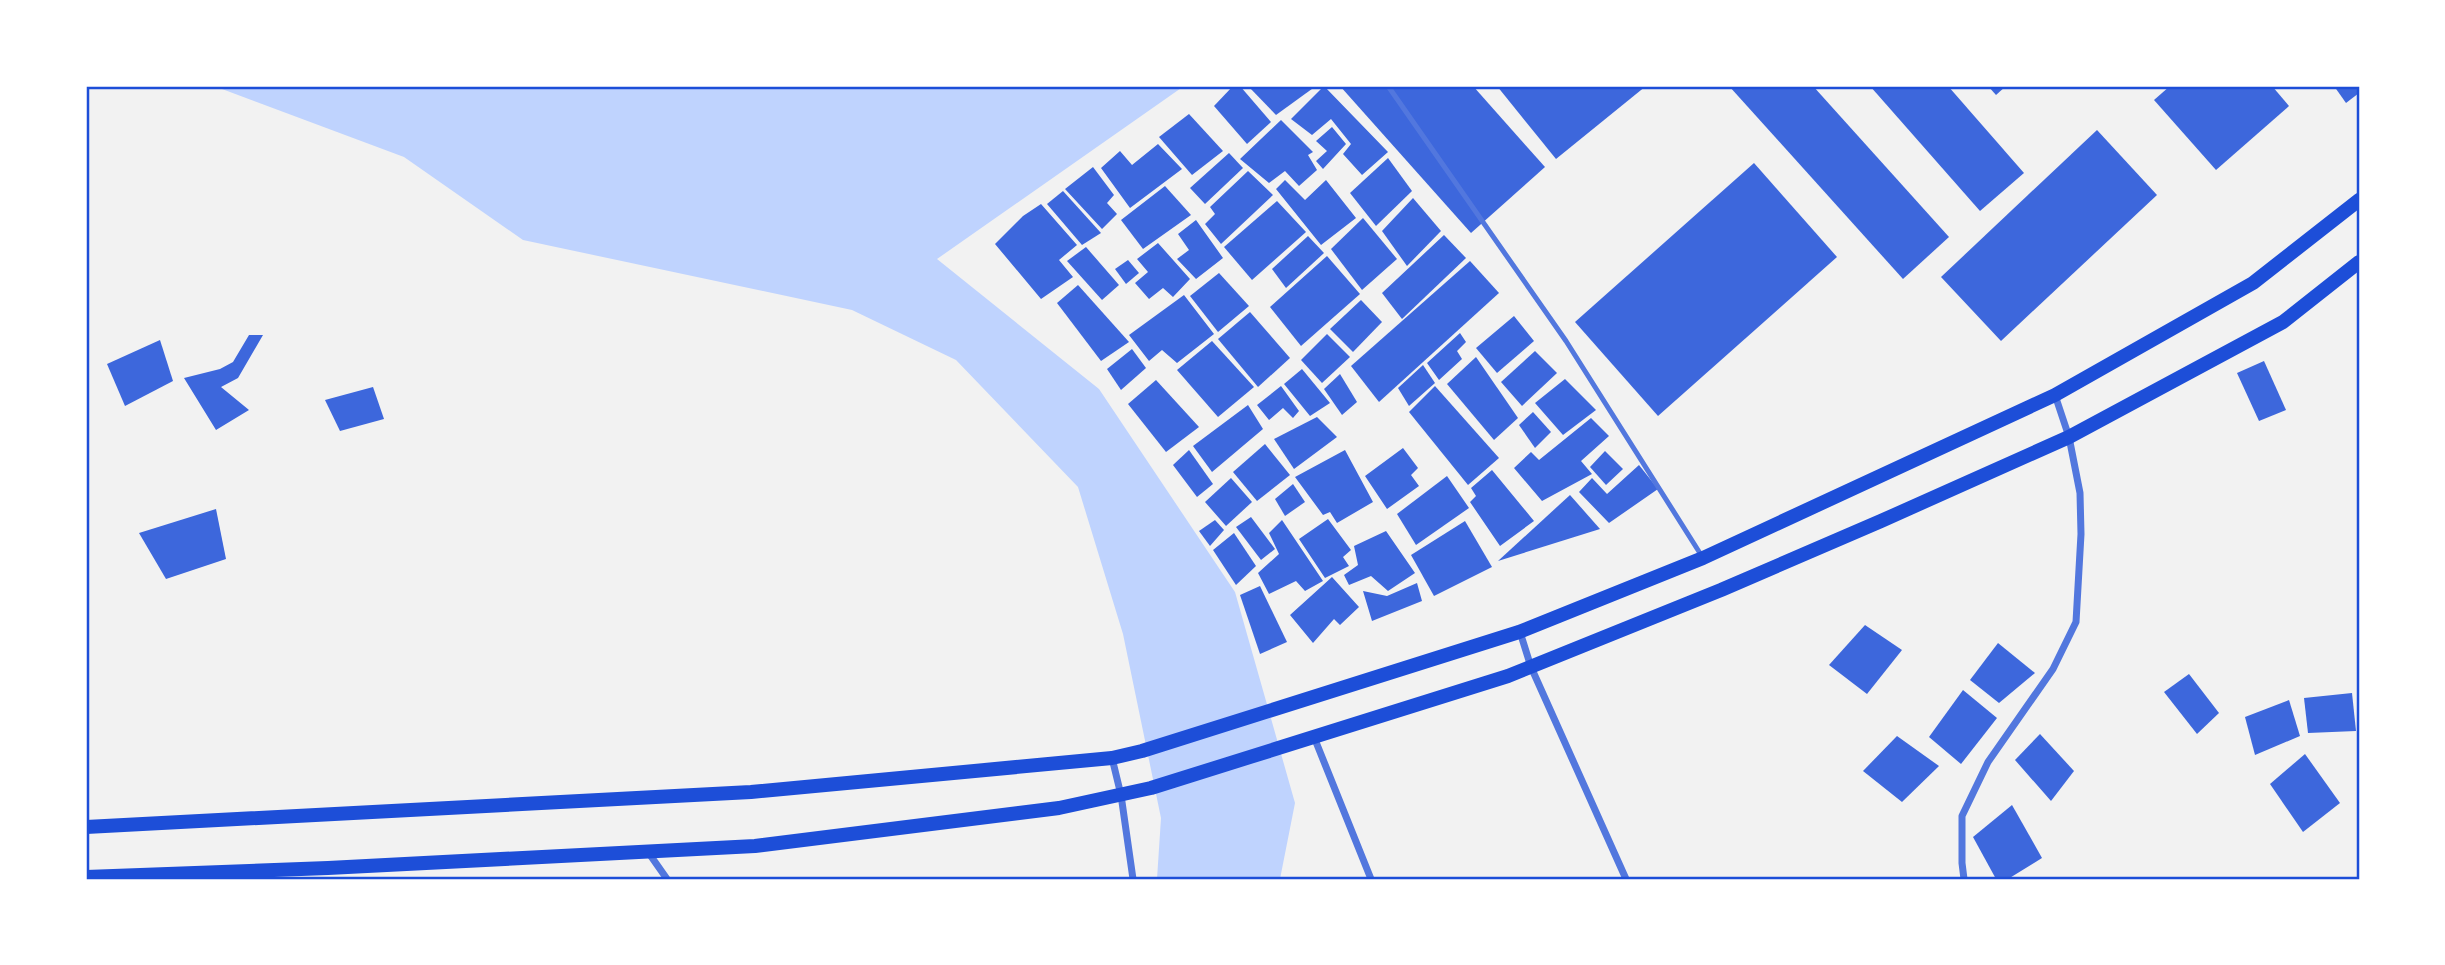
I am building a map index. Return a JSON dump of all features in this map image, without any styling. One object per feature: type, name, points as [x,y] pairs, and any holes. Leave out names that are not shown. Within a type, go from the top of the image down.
[{"type":"main road","points":[[86,827],[751,792],[1112,758],[1142,751],[1519,632],[1703,558],[2055,395],[2253,283],[2359,200]]},
{"type":"main road","points":[[86,877],[330,874],[755,846],[1059,808],[1151,788],[1531,667],[1734,585],[2069,437],[2283,322],[2359,262]]},
{"type":"street","points":[[1964,879],[1962,817],[1988,762],[2053,669],[2076,622],[2081,534],[2080,493],[2069,437],[2055,395]]},
{"type":"street","points":[[1519,632],[1531,667],[1626,879]]},
{"type":"street","points":[[1314,737],[1371,879]]},
{"type":"street","points":[[1112,758],[1121,795],[1133,879]]},
{"type":"street","points":[[648,852],[667,879]]},
{"type":"lane","points":[[1388,86],[1566,341],[1703,558]]},
{"type":"water","points":[[214,86],[1184,86],[937,259],[1099,389],[1235,592],[1295,803],[1280,879],[1157,879],[1161,818],[1123,634],[1078,487],[956,360],[852,310],[523,240],[404,157]]},
{"type":"building","points":[[1233,86],[1240,86],[1271,122],[1247,144],[1214,106]]},
{"type":"building","points":[[1248,86],[1316,86],[1276,115]]},
{"type":"building","points":[[1324,86],[1388,152],[1362,175],[1343,154],[1351,144],[1331,119],[1312,135],[1291,119]]},
{"type":"building","points":[[1340,86],[1473,86],[1545,167],[1471,233]]},
{"type":"building","points":[[1497,86],[1646,86],[1556,159]]},
{"type":"building","points":[[1729,86],[1813,86],[1949,237],[1903,279]]},
{"type":"building","points":[[1870,86],[1948,86],[2024,173],[1980,211]]},
{"type":"building","points":[[1988,86],[2006,86],[1996,95]]},
{"type":"building","points":[[2170,86],[2272,86],[2289,106],[2216,170],[2154,100]]},
{"type":"building","points":[[2334,86],[2359,86],[2359,93],[2346,103]]},
{"type":"building","points":[[1189,114],[1223,151],[1192,175],[1159,137]]},
{"type":"building","points":[[1281,120],[1313,152],[1308,155],[1317,170],[1299,186],[1285,171],[1269,183],[1240,159]]},
{"type":"building","points":[[1332,127],[1346,144],[1323,169],[1316,161],[1327,151],[1316,141]]},
{"type":"building","points":[[2097,130],[2157,195],[2001,341],[1941,277]]},
{"type":"building","points":[[1158,144],[1182,169],[1130,208],[1101,168],[1120,151],[1132,165]]},
{"type":"building","points":[[1229,153],[1243,168],[1205,204],[1190,188]]},
{"type":"building","points":[[1388,158],[1412,191],[1376,226],[1350,193]]},
{"type":"building","points":[[1754,163],[1837,257],[1658,416],[1575,322]]},
{"type":"building","points":[[1093,167],[1114,195],[1107,203],[1117,214],[1102,229],[1065,189]]},
{"type":"building","points":[[1248,171],[1273,195],[1221,244],[1205,224],[1215,214],[1210,207]]},
{"type":"building","points":[[1285,180],[1305,200],[1326,180],[1356,218],[1321,245],[1276,189]]},
{"type":"building","points":[[1165,186],[1191,215],[1143,249],[1121,220]]},
{"type":"building","points":[[1063,191],[1101,233],[1082,245],[1047,204]]},
{"type":"building","points":[[1413,198],[1441,231],[1407,266],[1382,231]]},
{"type":"building","points":[[1277,201],[1306,232],[1252,280],[1224,247]]},
{"type":"building","points":[[1041,204],[1077,245],[1059,260],[1073,277],[1041,299],[995,244],[1023,216]]},
{"type":"building","points":[[1363,218],[1397,259],[1362,290],[1331,249]]},
{"type":"building","points":[[1196,220],[1223,258],[1196,279],[1177,259],[1189,250],[1178,234]]},
{"type":"building","points":[[1444,235],[1466,258],[1402,319],[1382,293]]},
{"type":"building","points":[[1308,236],[1324,253],[1286,288],[1272,269]]},
{"type":"building","points":[[1158,243],[1190,279],[1173,297],[1163,288],[1149,299],[1135,283],[1148,272],[1137,259]]},
{"type":"building","points":[[1086,247],[1119,285],[1102,300],[1067,261]]},
{"type":"building","points":[[1327,256],[1360,294],[1301,346],[1270,307]]},
{"type":"building","points":[[1128,260],[1139,273],[1126,284],[1115,269]]},
{"type":"building","points":[[1470,261],[1499,293],[1379,402],[1351,366]]},
{"type":"building","points":[[1219,273],[1249,306],[1218,332],[1190,296]]},
{"type":"building","points":[[1078,285],[1129,342],[1101,361],[1057,303]]},
{"type":"building","points":[[1184,295],[1214,334],[1177,363],[1162,350],[1149,361],[1129,335]]},
{"type":"building","points":[[1361,300],[1382,322],[1353,352],[1330,329]]},
{"type":"building","points":[[1250,312],[1290,358],[1258,387],[1218,339]]},
{"type":"building","points":[[1514,316],[1534,341],[1497,373],[1476,348]]},
{"type":"building","points":[[1460,333],[1466,342],[1457,351],[1462,359],[1439,380],[1427,363]]},
{"type":"building","points":[[1327,334],[1350,357],[1322,383],[1301,360]]},
{"type":"building","points":[[249,335],[263,335],[238,378],[221,387],[249,410],[216,430],[184,378],[220,369],[233,362]]},
{"type":"building","points":[[160,340],[173,381],[125,406],[107,364]]},
{"type":"building","points":[[1212,341],[1254,387],[1218,417],[1177,370]]},
{"type":"building","points":[[1132,349],[1146,368],[1121,390],[1107,369]]},
{"type":"building","points":[[1535,351],[1557,373],[1522,406],[1501,382]]},
{"type":"building","points":[[1476,357],[1518,418],[1494,440],[1447,384]]},
{"type":"building","points":[[2264,361],[2286,410],[2259,421],[2237,373]]},
{"type":"building","points":[[1423,365],[1435,383],[1409,406],[1398,388]]},
{"type":"building","points":[[1302,369],[1330,403],[1310,416],[1284,384]]},
{"type":"building","points":[[1340,374],[1357,402],[1342,415],[1324,389]]},
{"type":"building","points":[[1565,379],[1596,410],[1563,435],[1535,403]]},
{"type":"building","points":[[1156,380],[1199,427],[1166,452],[1128,404]]},
{"type":"building","points":[[1281,386],[1299,411],[1293,418],[1283,408],[1269,420],[1257,405]]},
{"type":"building","points":[[1435,386],[1499,458],[1468,485],[1409,412]]},
{"type":"building","points":[[373,387],[384,419],[340,431],[325,400]]},
{"type":"building","points":[[1248,405],[1263,429],[1212,472],[1193,446]]},
{"type":"building","points":[[1533,412],[1551,432],[1535,448],[1519,425]]},
{"type":"building","points":[[1317,417],[1337,437],[1294,469],[1274,439]]},
{"type":"building","points":[[1591,418],[1609,436],[1581,461],[1592,474],[1542,501],[1514,468],[1531,452],[1539,460]]},
{"type":"building","points":[[1265,444],[1290,475],[1257,501],[1233,472]]},
{"type":"building","points":[[1403,448],[1418,468],[1411,475],[1419,486],[1387,509],[1365,476]]},
{"type":"building","points":[[1189,450],[1213,484],[1197,497],[1173,465]]},
{"type":"building","points":[[1345,450],[1373,502],[1337,523],[1330,512],[1323,515],[1295,477]]},
{"type":"building","points":[[1605,451],[1623,469],[1606,485],[1590,467]]},
{"type":"building","points":[[1639,465],[1658,489],[1609,523],[1579,492],[1592,478],[1607,494]]},
{"type":"building","points":[[1492,470],[1534,521],[1500,546],[1470,502],[1476,496],[1471,488]]},
{"type":"building","points":[[1447,476],[1469,508],[1416,545],[1397,514]]},
{"type":"building","points":[[1231,478],[1252,502],[1226,526],[1205,502]]},
{"type":"building","points":[[1293,484],[1305,502],[1285,516],[1275,499]]},
{"type":"building","points":[[1570,495],[1600,529],[1498,561]]},
{"type":"building","points":[[216,509],[226,559],[166,579],[139,533]]},
{"type":"building","points":[[1251,517],[1275,549],[1261,560],[1236,527]]},
{"type":"building","points":[[1328,519],[1351,550],[1343,557],[1349,566],[1325,578],[1299,539]]},
{"type":"building","points":[[1215,520],[1224,530],[1210,546],[1199,531]]},
{"type":"building","points":[[1282,520],[1323,581],[1305,591],[1296,581],[1269,594],[1258,573],[1279,554],[1269,533]]},
{"type":"building","points":[[1465,521],[1492,567],[1434,596],[1411,555]]},
{"type":"building","points":[[1386,531],[1415,573],[1388,591],[1371,576],[1349,585],[1344,575],[1358,565],[1354,546]]},
{"type":"building","points":[[1234,533],[1256,566],[1236,585],[1213,550]]},
{"type":"building","points":[[1332,577],[1359,607],[1340,625],[1334,619],[1313,643],[1290,615]]},
{"type":"building","points":[[1417,583],[1422,601],[1372,621],[1363,591],[1387,596]]},
{"type":"building","points":[[1260,586],[1287,642],[1260,654],[1240,595]]},
{"type":"building","points":[[1865,625],[1902,650],[1867,694],[1829,665]]},
{"type":"building","points":[[1998,643],[2035,673],[1999,703],[1970,680]]},
{"type":"building","points":[[2189,674],[2219,713],[2197,734],[2164,692]]},
{"type":"building","points":[[1963,690],[1997,718],[1961,764],[1929,737]]},
{"type":"building","points":[[2352,693],[2356,731],[2308,733],[2304,698]]},
{"type":"building","points":[[2289,700],[2300,736],[2255,755],[2245,717]]},
{"type":"building","points":[[2040,734],[2074,771],[2051,801],[2015,760]]},
{"type":"building","points":[[1897,736],[1939,766],[1902,802],[1863,771]]},
{"type":"building","points":[[2305,754],[2340,803],[2303,832],[2270,784]]},
{"type":"building","points":[[2012,805],[2042,858],[2008,879],[1996,879],[1973,837]]}]
